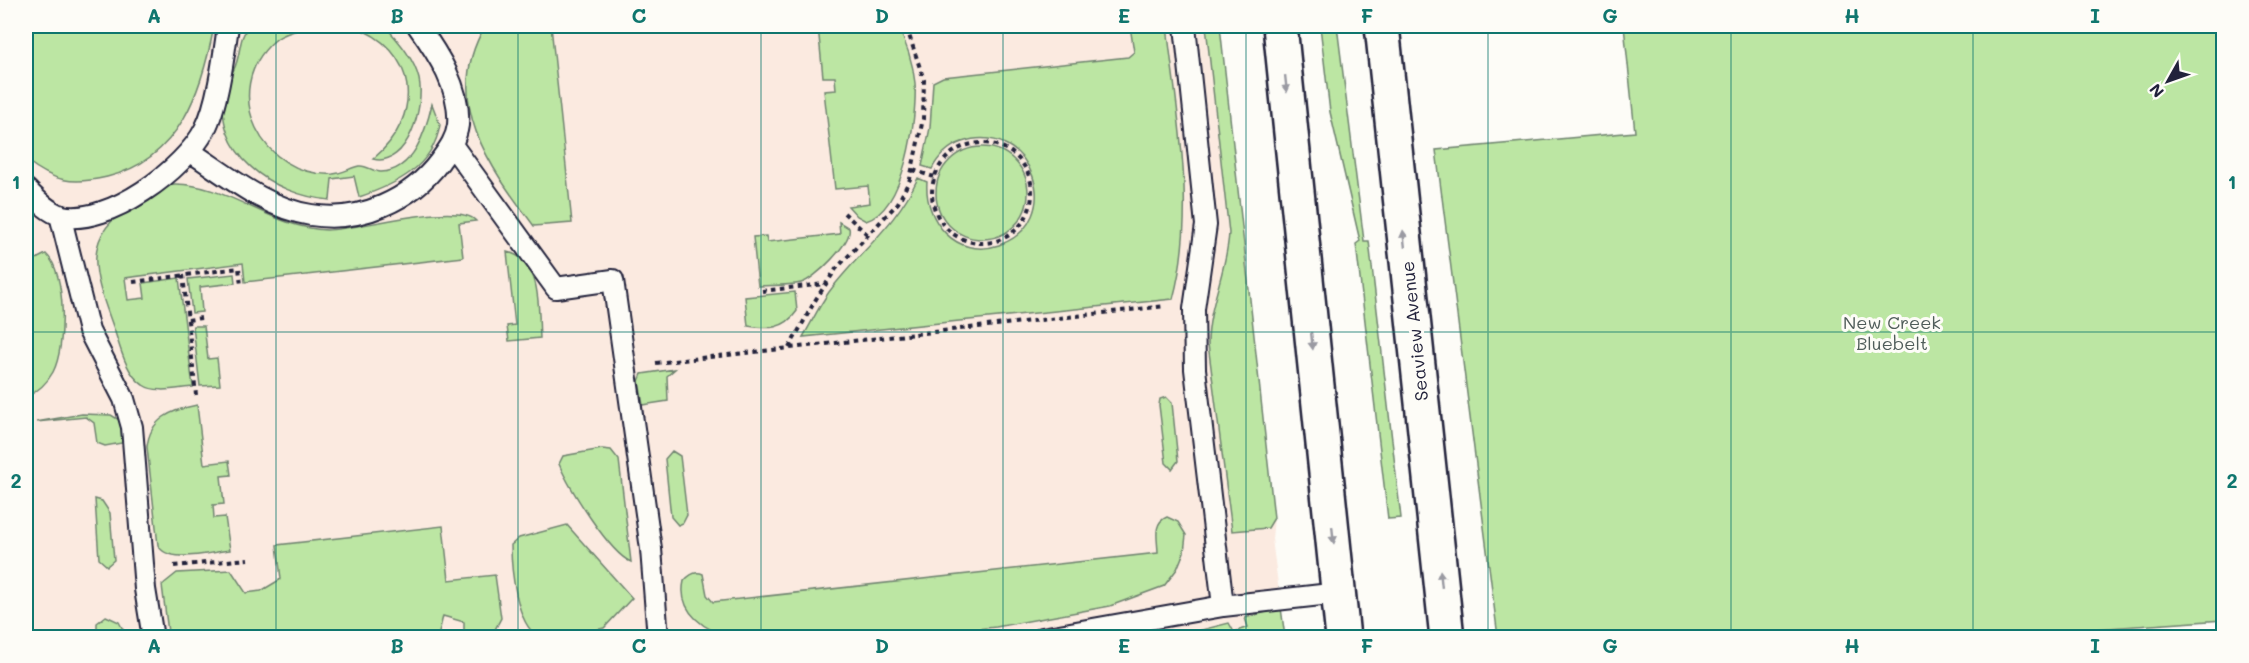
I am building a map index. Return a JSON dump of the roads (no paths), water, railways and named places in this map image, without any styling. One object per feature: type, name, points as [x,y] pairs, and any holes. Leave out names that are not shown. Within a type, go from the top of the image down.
[{"type":"street","points":[[1280,26],[1343,638]]},
{"type":"street","name":"Seaview Avenue","points":[[1382,26],[1447,638]]},
{"type":"lane","points":[[26,189],[43,205],[60,215],[80,218],[106,209],[168,175],[191,153],[206,127],[223,59],[228,26]]},
{"type":"lane","points":[[191,153],[284,209],[314,216],[340,216],[369,211],[393,202],[417,186],[452,145],[458,127],[458,109],[438,54],[418,26]]},
{"type":"lane","points":[[1185,26],[1206,225],[1195,303],[1195,369],[1223,606]]},
{"type":"lane","points":[[452,145],[556,288],[613,280],[651,549],[658,638]]},
{"type":"lane","points":[[60,215],[89,331],[124,399],[132,427],[144,569],[153,638]]},
{"type":"lane","points":[[1042,638],[1223,606],[1339,593]]},
{"type":"park label","name":"New Creek Bluebelt","points":[[1892,332]]}]
